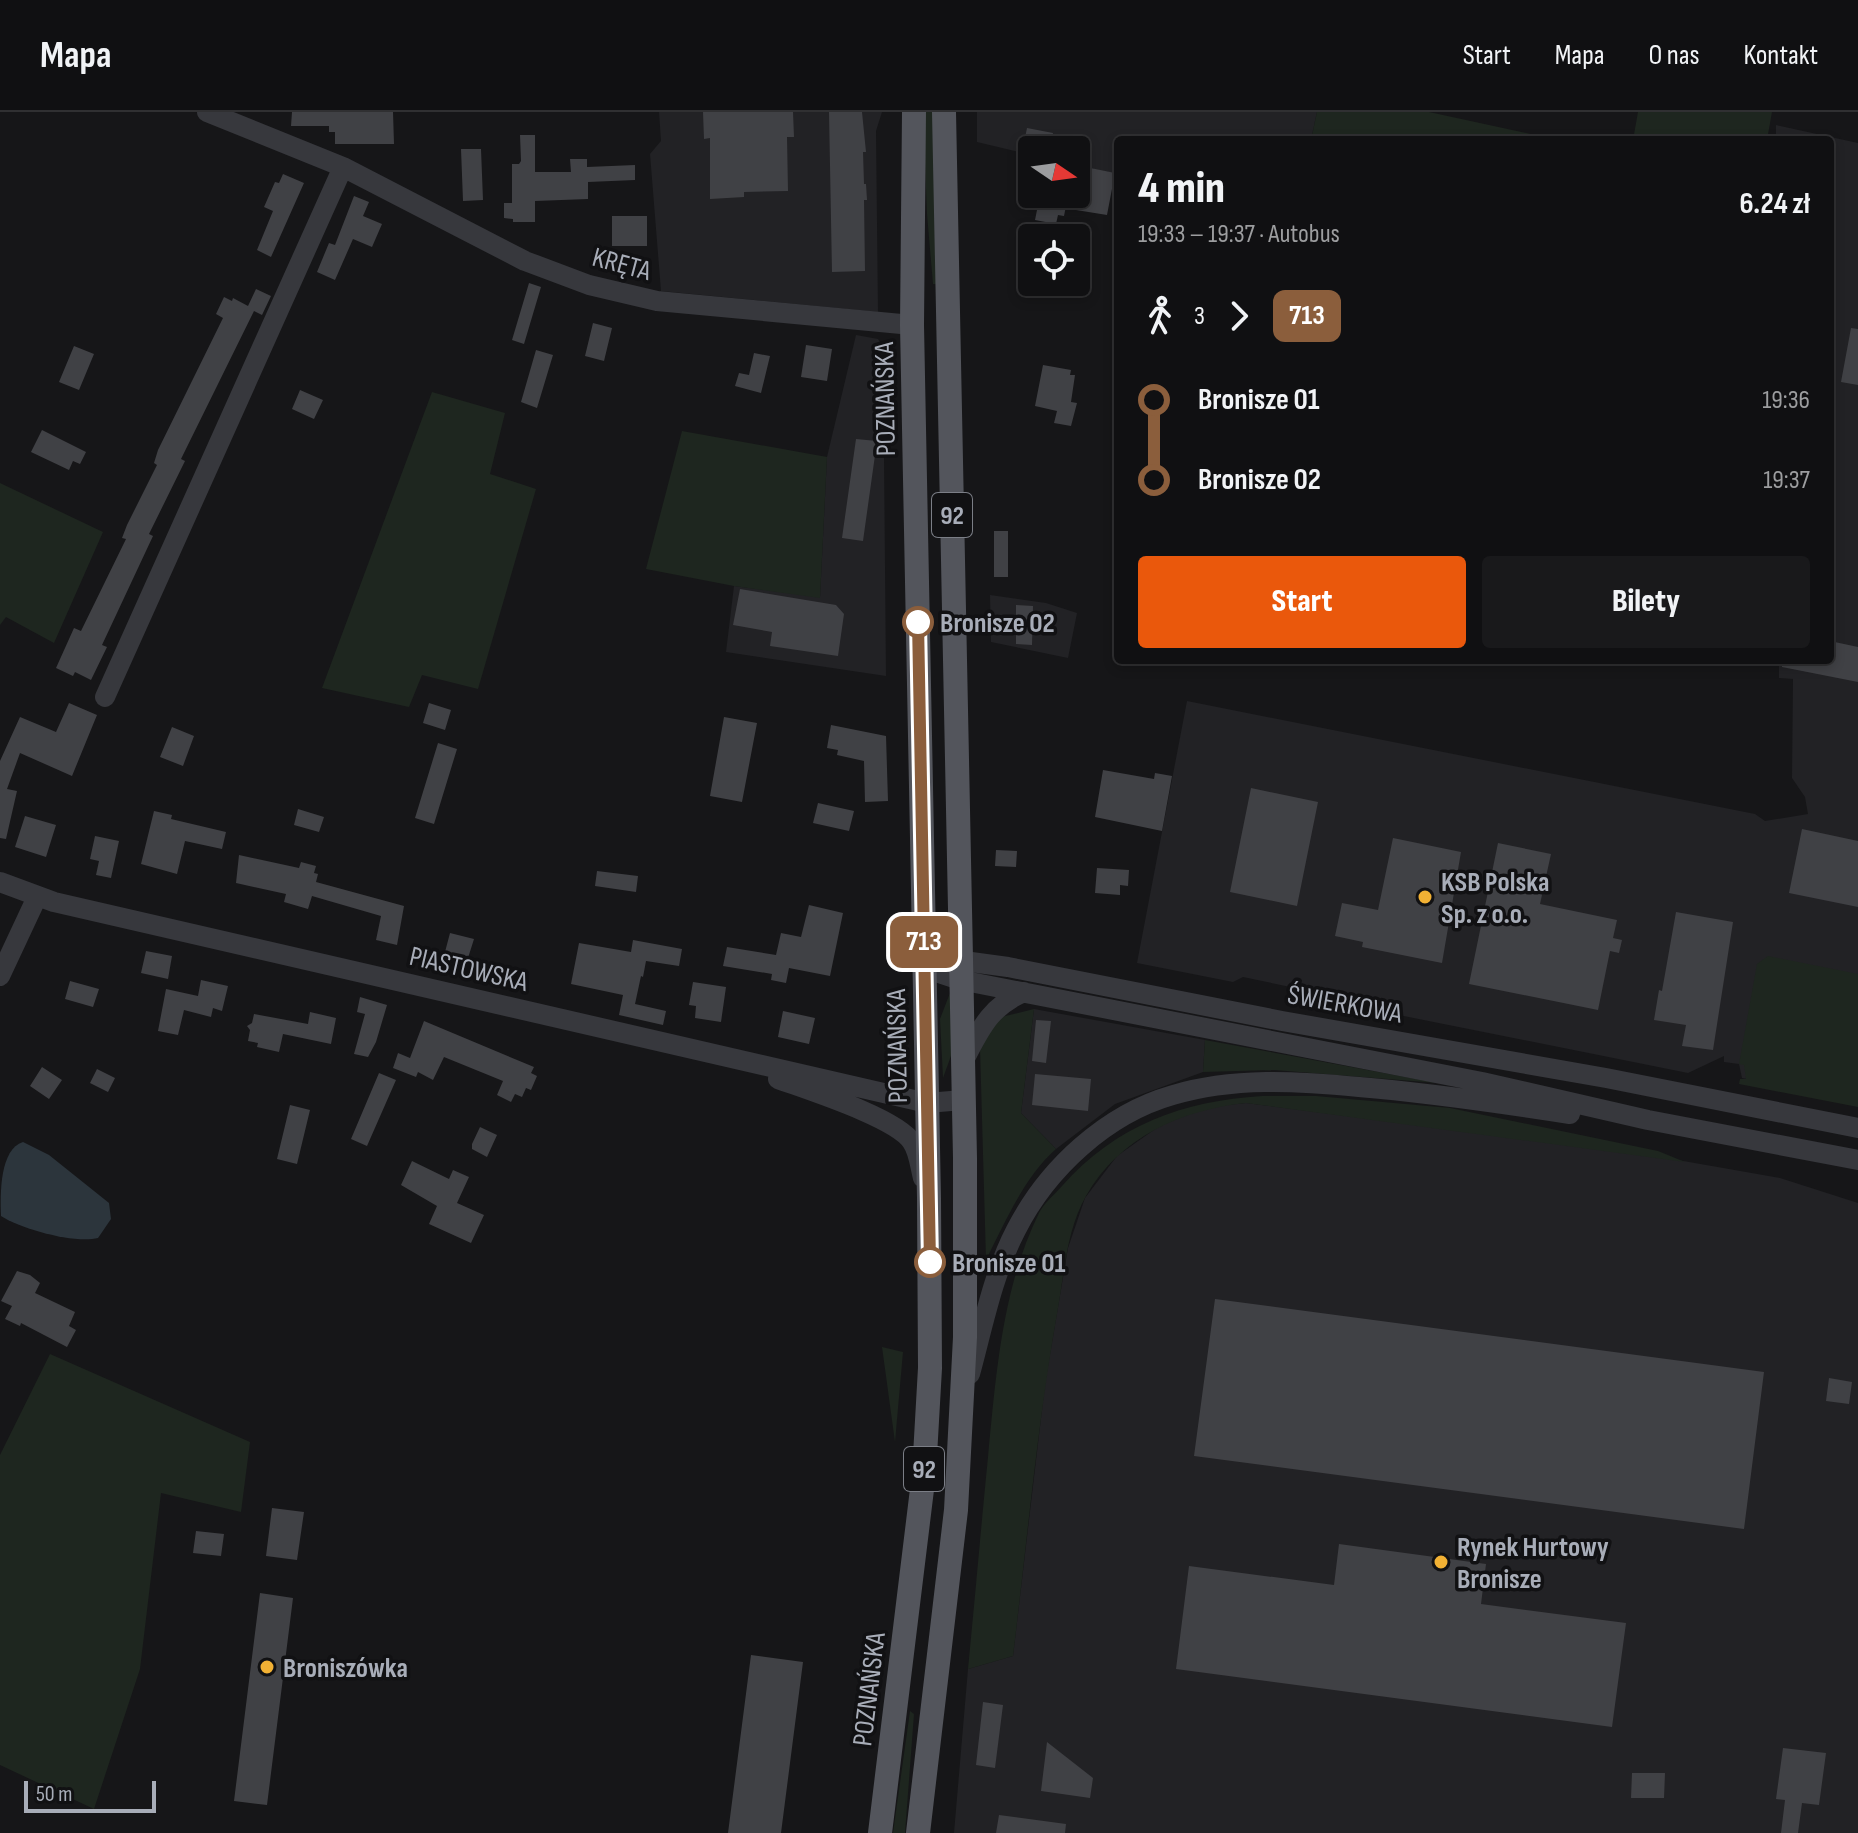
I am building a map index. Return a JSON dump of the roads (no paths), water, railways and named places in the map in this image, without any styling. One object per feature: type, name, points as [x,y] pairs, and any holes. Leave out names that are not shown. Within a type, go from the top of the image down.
[{"type":"main road","name":"POZNAŃSKA","points":[[880,1833],[924,1473],[930,1368],[912,325],[914,112]]},
{"type":"main road","name":"92","points":[[918,1833],[956,1510],[964,1393],[963,1100],[944,112]]},
{"type":"street","name":"KRĘTA","points":[[207,112],[343,167],[525,261],[589,285],[657,301],[912,325]]},
{"type":"street","points":[[105,697],[343,167]]},
{"type":"street","name":"PIASTOWSKA","points":[[0,882],[37,897],[927,1103],[963,1100]]},
{"type":"street","points":[[0,976],[37,897]]},
{"type":"street","name":"ŚWIERKOWA","points":[[924,968],[939,961],[1024,992],[1858,1160]]},
{"type":"street","name":"ŚWIERKOWA","points":[[960,970],[1282,1021],[1606,1078],[1858,1128]]},
{"type":"street","points":[[962,1063],[989,1017],[1004,1001],[1024,992]]},
{"type":"street","points":[[703,1051],[870,1115],[902,1131],[914,1144],[929,1198]]},
{"type":"street","points":[[964,1393],[1002,1260],[1029,1208],[1057,1169],[1094,1138],[1141,1107],[1172,1095],[1236,1083],[1312,1082],[1479,1098],[1592,1117],[1648,1120]]},
{"type":"place","name":"Bronisze 02","points":[[918,622]]},
{"type":"place","name":"KSB Polska Sp. z o.o.","points":[[1425,897]]},
{"type":"place","name":"Bronisze 01","points":[[930,1262]]},
{"type":"place","name":"Rynek Hurtowy Bronisze","points":[[1441,1562]]},
{"type":"place","name":"Broniszówka","points":[[267,1667]]}]
